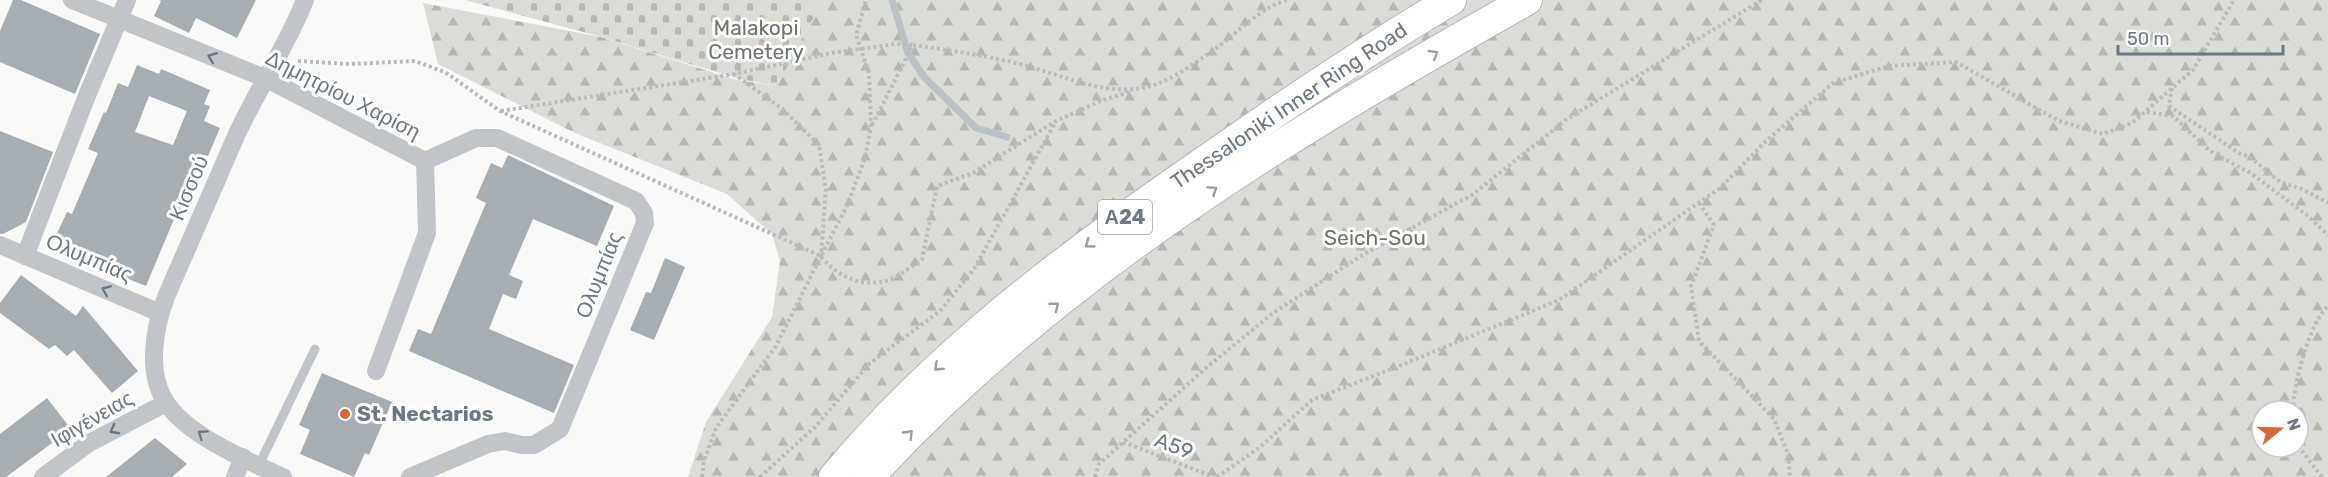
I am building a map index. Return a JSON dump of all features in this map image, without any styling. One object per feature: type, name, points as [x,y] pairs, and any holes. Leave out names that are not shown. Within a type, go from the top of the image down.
[{"type":"highway","name":"Thessaloniki Inner Ring Road","points":[[834,477],[881,423],[1005,307],[1157,194],[1249,130],[1340,69],[1451,0]]},
{"type":"highway","name":"Α24","points":[[869,477],[961,384],[1028,327],[1156,229],[1303,133],[1527,0]]},
{"type":"street","name":"Δημητρίου Χαρίση","points":[[72,0],[267,79],[425,161],[427,233],[376,371]]},
{"type":"street","points":[[25,256],[127,0]]},
{"type":"street","name":"Κισσού","points":[[166,403],[154,361],[154,345],[160,313],[247,112],[279,57],[304,0]]},
{"type":"street","name":"Ολυμπίας","points":[[410,477],[488,444],[505,441],[534,445],[560,429],[645,223],[644,213],[636,201],[496,138],[476,138],[425,161]]},
{"type":"street","name":"Ολυμπίας","points":[[0,245],[160,313]]},
{"type":"street","points":[[166,403],[205,437],[283,477]]},
{"type":"street","name":"Ιφιγένειας","points":[[43,477],[89,443],[166,403]]},
{"type":"street","points":[[235,477],[251,461]]},
{"type":"lane","points":[[251,461],[315,349]]},
{"type":"path","points":[[866,0],[856,35],[869,73],[871,126]]},
{"type":"path","points":[[279,57],[306,63],[350,64],[415,61],[445,72],[500,111],[821,256],[830,266],[859,283],[890,280],[922,259],[937,186],[974,172],[1056,121],[1103,100],[1162,82],[1220,46],[1253,18],[1287,0]]},
{"type":"path","points":[[1095,477],[1099,464],[1273,313],[1364,254],[1472,195],[1567,119],[1762,0]]},
{"type":"path","points":[[1215,477],[1259,448],[1312,400],[1558,300],[1720,188],[1765,142],[1833,83],[1889,66],[1956,62],[2059,121],[2103,135],[2132,123],[2193,70],[2234,0]]},
{"type":"path","points":[[500,111],[734,74],[861,48],[895,44],[1015,62],[1098,88],[1133,91]]},
{"type":"path","points":[[702,477],[704,461],[716,428],[776,346],[847,206],[861,168],[871,126],[913,45]]},
{"type":"path","points":[[734,74],[781,108],[819,145],[826,190],[821,256]]},
{"type":"path","points":[[2172,88],[2169,106],[2238,153],[2250,157],[2280,182],[2302,189],[2328,203]]},
{"type":"path","points":[[2146,112],[2173,116],[2210,151],[2252,174],[2308,216],[2328,235]]},
{"type":"path","points":[[760,477],[815,428],[870,363],[940,310],[947,302],[974,269],[1056,121]]},
{"type":"path","points":[[1699,203],[1714,225],[1690,286],[1699,341],[1774,418],[1788,454],[1790,477]]},
{"type":"path","points":[[2293,399],[2307,343],[2323,311],[2328,306]]},
{"type":"path","name":"Α59","points":[[1123,442],[1215,477]]},
{"type":"path","points":[[2308,459],[2322,477]]},
{"type":"green space","name":"Malakopi Cemetery","points":[[465,0],[819,0],[818,9],[777,86],[739,79],[598,36]]},
{"type":"green space","name":"Seich-Sou","points":[[794,0],[2328,0],[2328,477],[688,477],[706,422],[772,317],[780,261],[772,234],[727,194],[575,133],[438,64],[423,3],[601,37],[737,80],[777,86]]},
{"type":"building","points":[[13,0],[21,0],[100,34],[75,94],[0,62],[0,31]]},
{"type":"building","points":[[159,0],[256,0],[237,38],[196,18],[189,33],[154,16],[161,1]]},
{"type":"building","points":[[137,65],[159,74],[161,69],[210,90],[204,104],[210,106],[204,121],[220,128],[208,156],[205,155],[183,214],[177,212],[146,286],[123,277],[127,270],[55,238],[67,212],[72,214],[98,153],[88,149],[118,83],[128,87]],"holes":[[[149,96],[187,111],[173,145],[135,132]]]},
{"type":"building","points":[[0,131],[53,152],[26,222],[3,234],[0,234]]},
{"type":"building","points":[[508,155],[614,206],[597,246],[533,219],[509,275],[523,281],[516,299],[503,294],[489,329],[574,365],[554,413],[409,351],[418,329],[431,334],[486,203],[476,198],[491,163],[502,168]]},
{"type":"building","points":[[665,258],[685,267],[654,340],[630,330],[646,292],[651,293]]},
{"type":"building","points":[[21,275],[76,316],[83,306],[138,371],[112,393],[74,350],[67,356],[55,345],[49,349],[0,313],[0,303]]},
{"type":"building","name":"St. Nectarios","points":[[322,373],[392,402],[369,455],[365,453],[354,477],[300,454],[310,430],[299,425]]},
{"type":"building","points":[[47,398],[71,429],[6,477],[0,477],[0,434]]},
{"type":"building","points":[[155,438],[187,464],[172,477],[106,477]]},
{"type":"waterway","points":[[892,0],[908,53],[924,77],[976,128],[1007,137]]},
{"type":"place","name":"St. Nectarios","points":[[345,414]]}]
